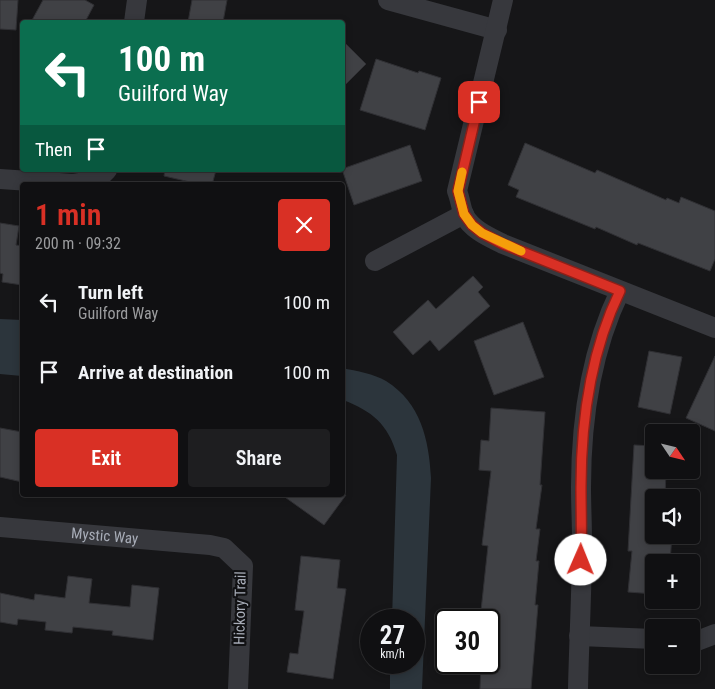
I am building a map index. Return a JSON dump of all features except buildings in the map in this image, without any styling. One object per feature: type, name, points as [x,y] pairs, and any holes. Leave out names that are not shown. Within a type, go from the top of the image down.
[{"type":"street","points":[[134,20],[137,0]]},
{"type":"street","points":[[388,0],[497,30]]},
{"type":"street","points":[[503,0],[458,191],[464,214],[472,225],[482,233],[503,244],[715,328]]},
{"type":"street","points":[[87,182],[100,177],[105,172]]},
{"type":"street","points":[[0,179],[44,182]]},
{"type":"street","points":[[375,261],[464,214]]},
{"type":"street","points":[[578,689],[582,541],[581,485],[584,430],[598,346],[608,315],[620,291]]},
{"type":"street","name":"Mystic Way","points":[[0,527],[210,546]]},
{"type":"street","name":"Hickory Trail","points":[[210,546],[224,548],[243,566],[238,689]]},
{"type":"street","points":[[700,640],[715,634]]},
{"type":"street","points":[[579,636],[645,639]]},
{"type":"shaded area","points":[[0,319],[20,320],[20,376],[0,374]]},
{"type":"shaded area","points":[[345,369],[376,376],[398,390],[415,411],[425,436],[431,478],[425,619],[425,609],[392,609],[397,455],[384,427],[378,420],[345,401]]},
{"type":"shaded area","points":[[390,674],[423,674],[422,689],[390,689]]},
{"type":"slow traffic","points":[[462,172],[458,191],[464,214],[472,225],[482,233],[521,251]]},
{"type":"route","points":[[479,102],[458,191],[464,214],[472,225],[482,233],[503,244],[620,291],[608,315],[598,346],[584,430],[581,485],[581,560]]}]
